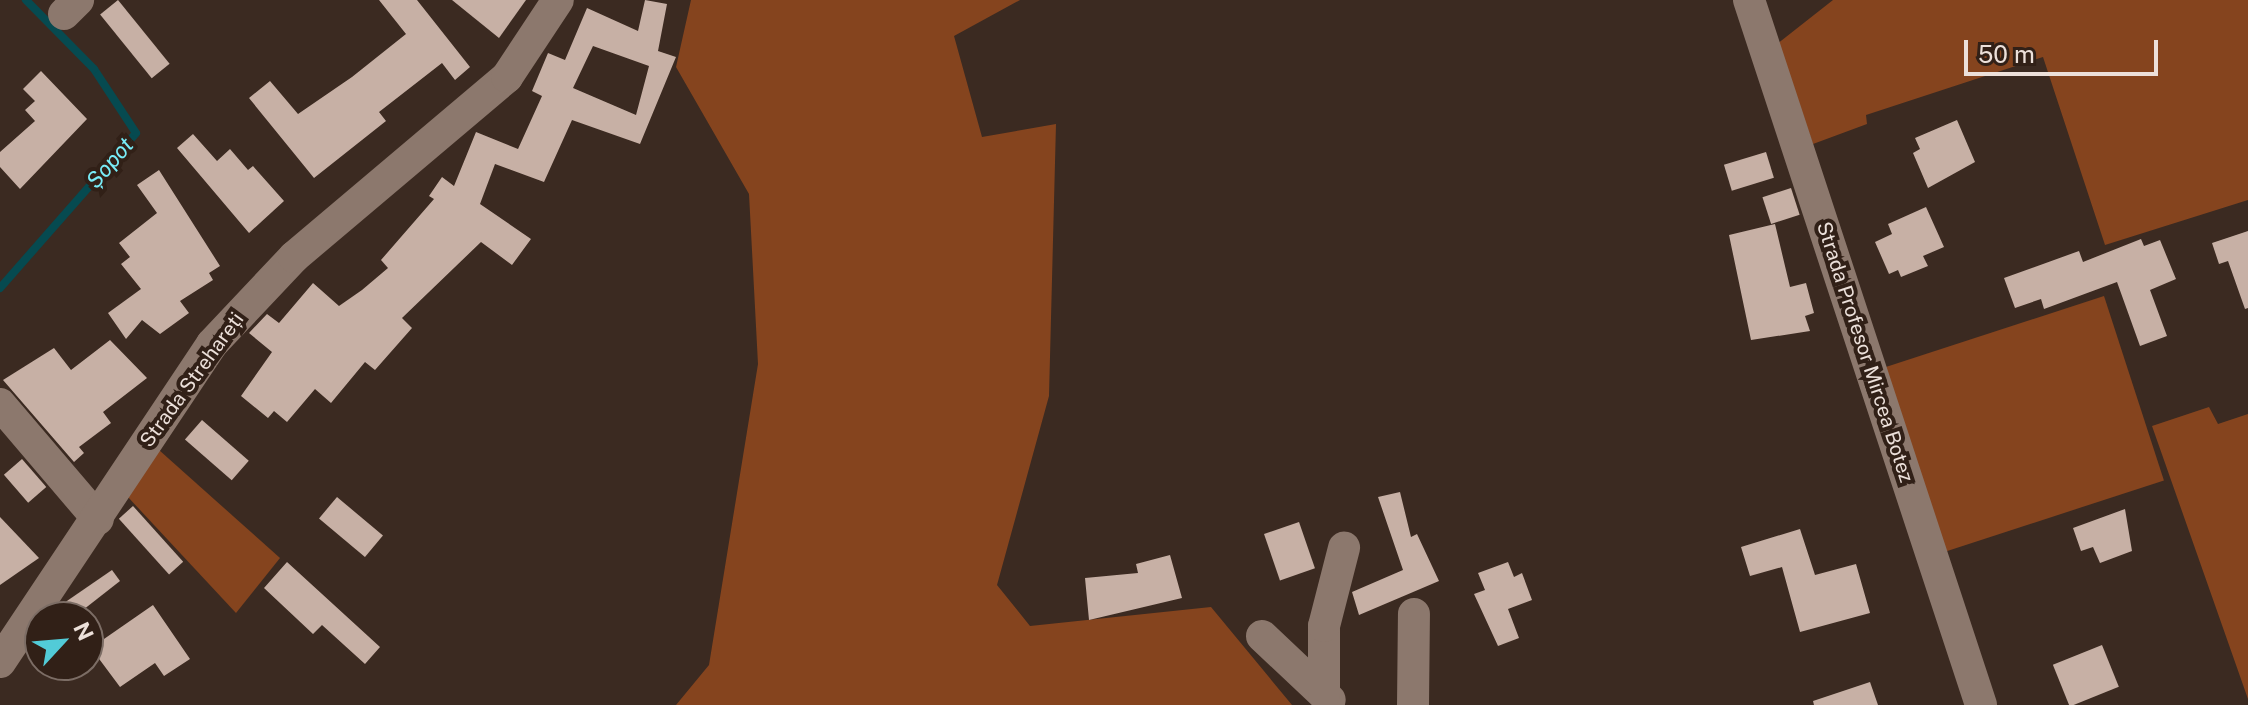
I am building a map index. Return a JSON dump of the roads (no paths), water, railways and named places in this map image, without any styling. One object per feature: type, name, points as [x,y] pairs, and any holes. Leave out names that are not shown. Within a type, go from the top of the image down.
[{"type":"street","name":"Strada Strehareți","points":[[0,662],[212,344],[255,294],[507,77],[558,0]]},
{"type":"street","name":"Strada Profesor Mircea Botez","points":[[1749,0],[1981,705]]},
{"type":"street","points":[[0,404],[98,519]]},
{"type":"street","points":[[1330,700],[1324,626],[1344,548]]},
{"type":"street","points":[[1413,705],[1414,614]]},
{"type":"street","points":[[1262,636],[1330,700]]},
{"type":"waterway","name":"Șopot","points":[[0,288],[136,133],[94,69],[26,0]]}]
